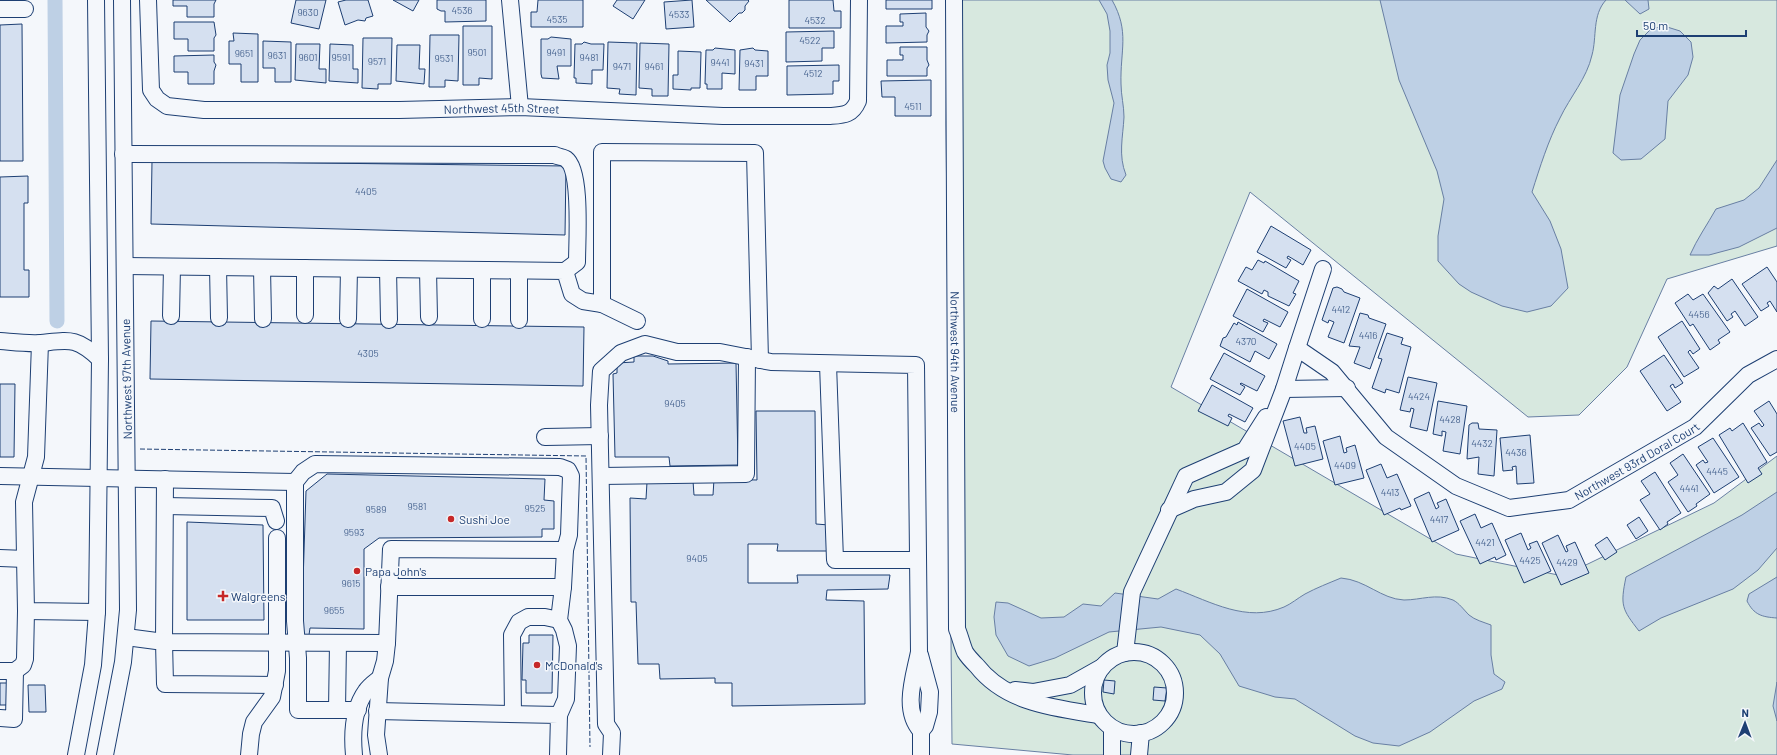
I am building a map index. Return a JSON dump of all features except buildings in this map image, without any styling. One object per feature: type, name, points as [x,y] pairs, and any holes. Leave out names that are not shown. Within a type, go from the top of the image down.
[{"type":"street","points":[[76,755],[93,665],[97,612],[100,359],[96,0]]},
{"type":"street","name":"Northwest 97th Avenue","points":[[105,755],[119,688],[126,637],[129,585],[122,0]]},
{"type":"street","name":"Northwest 45th Street","points":[[148,0],[151,90],[157,99],[167,106],[204,110],[399,110],[520,107],[723,116],[847,115],[856,106],[859,94],[859,0]]},
{"type":"street","points":[[510,0],[520,107]]},
{"type":"street","name":"Northwest 94th Avenue","points":[[954,0],[957,629],[966,653],[981,672],[1001,689],[1026,700],[1060,709],[1098,715]]},
{"type":"street","points":[[0,9],[25,9]]},
{"type":"street","points":[[601,476],[746,474],[753,358],[755,153],[602,152],[602,304]]},
{"type":"street","points":[[123,154],[555,156],[567,159],[573,168],[577,184],[577,262],[565,271],[125,266]]},
{"type":"street","points":[[171,316],[172,267]]},
{"type":"street","points":[[218,267],[219,318]]},
{"type":"street","points":[[262,268],[263,319]]},
{"type":"street","points":[[305,268],[305,315]]},
{"type":"street","points":[[348,320],[349,269]]},
{"type":"street","points":[[388,269],[389,320]]},
{"type":"street","points":[[1169,510],[1194,499],[1226,492],[1252,470],[1284,389],[1323,269]]},
{"type":"street","points":[[428,270],[429,317]]},
{"type":"street","points":[[482,270],[482,319]]},
{"type":"street","points":[[519,271],[519,320]]},
{"type":"street","points":[[565,271],[572,294],[583,301],[602,304],[637,321]]},
{"type":"street","points":[[0,341],[40,343],[59,340],[78,343],[88,348],[100,359]]},
{"type":"street","points":[[0,718],[14,719],[7,671],[23,665],[25,659],[26,611],[24,502],[36,457],[40,343]]},
{"type":"street","points":[[611,755],[612,733],[606,724],[599,405],[601,371],[621,353],[645,344],[677,352],[720,352],[771,362],[916,365],[919,652],[930,692],[929,712],[925,726],[921,731],[921,755]]},
{"type":"street","name":"Northwest 93rd Doral Court","points":[[1297,348],[1332,372],[1347,388],[1386,437],[1456,486],[1509,508],[1569,500],[1695,427],[1748,375],[1777,359]]},
{"type":"street","points":[[828,364],[835,560],[918,560]]},
{"type":"street","points":[[1284,389],[1347,388]]},
{"type":"street","points":[[1125,653],[1132,592],[1186,476],[1244,450],[1284,389]]},
{"type":"street","points":[[545,437],[600,436]]},
{"type":"street","points":[[358,710],[298,710],[295,614],[295,482],[303,472],[316,464],[560,467],[568,470],[571,476],[569,535],[565,550],[559,620],[564,630],[568,646],[566,700],[559,715],[558,755]]},
{"type":"street","points":[[0,476],[295,482]]},
{"type":"street","points":[[165,479],[165,684],[275,685]]},
{"type":"street","points":[[261,481],[261,507]]},
{"type":"street","points":[[165,506],[272,508],[276,522]]},
{"type":"street","points":[[249,755],[254,722],[268,705],[275,685],[278,642],[276,538]]},
{"type":"street","points":[[380,755],[376,735],[377,711],[380,678],[385,661],[387,643],[391,549],[565,550]]},
{"type":"street","points":[[0,558],[25,559]]},
{"type":"street","points":[[389,587],[563,587]]},
{"type":"street","points":[[26,611],[97,612]]},
{"type":"street","points":[[513,714],[512,635],[519,622],[528,617],[545,617],[559,620]]},
{"type":"street","points":[[126,637],[164,642],[387,643]]},
{"type":"street","points":[[337,710],[338,642]]},
{"type":"street","points":[[1001,689],[1033,692],[1070,685],[1102,667],[1112,658],[1125,653],[1139,652],[1152,656],[1158,660],[1171,675],[1175,689],[1174,702],[1169,715],[1160,725],[1141,734],[1135,735],[1121,733],[1112,729],[1098,715],[1094,705],[1092,692],[1095,678],[1102,667]]},
{"type":"street","points":[[354,755],[353,725],[358,710],[366,691],[380,678]]},
{"type":"street","points":[[377,711],[559,715]]},
{"type":"street","points":[[1112,729],[1112,755]]},
{"type":"street","points":[[1139,755],[1141,734]]},
{"type":"shaded area","points":[[947,0],[1777,0],[1777,246],[1667,279],[1627,367],[1579,415],[1528,417],[1250,192],[1171,387],[1456,554],[1563,576],[1714,503],[1777,456],[1777,755],[1073,755],[952,744],[946,123]]},
{"type":"water","points":[[1099,0],[1112,0],[1118,11],[1121,22],[1123,41],[1121,84],[1124,117],[1122,160],[1126,175],[1121,182],[1111,179],[1103,161],[1114,103],[1108,80],[1107,65],[1110,53],[1110,31],[1107,14]]},
{"type":"water","points":[[1380,0],[1606,0],[1597,19],[1590,63],[1556,127],[1544,154],[1532,192],[1550,221],[1561,249],[1568,288],[1551,306],[1527,312],[1502,306],[1471,292],[1459,284],[1438,261],[1438,236],[1444,199],[1437,171],[1399,80]]},
{"type":"water","points":[[1625,0],[1648,0],[1649,9],[1640,14]]},
{"type":"water","points":[[1664,26],[1680,31],[1691,42],[1693,57],[1688,75],[1668,101],[1665,139],[1641,159],[1621,160],[1613,153],[1620,95],[1640,40],[1651,29]]},
{"type":"water","points":[[1777,160],[1777,228],[1739,247],[1709,255],[1690,255],[1716,209],[1744,200],[1759,188]]},
{"type":"water","points":[[1777,492],[1777,548],[1758,570],[1733,589],[1661,618],[1639,631],[1624,607],[1623,595],[1626,577],[1742,515]]},
{"type":"water","points":[[1777,577],[1777,618],[1767,617],[1756,612],[1747,601],[1749,594]]},
{"type":"water","points":[[1341,578],[1358,582],[1396,599],[1410,600],[1435,597],[1447,598],[1457,603],[1471,617],[1491,625],[1491,655],[1494,674],[1505,682],[1502,689],[1474,701],[1430,732],[1399,746],[1373,743],[1355,736],[1295,699],[1275,697],[1239,686],[1220,654],[1200,635],[1161,627],[1109,632],[1055,658],[1029,666],[1008,656],[996,635],[994,617],[996,602],[1008,603],[1041,618],[1064,617],[1083,604],[1101,606],[1115,593],[1158,599],[1176,589],[1229,609],[1256,613],[1284,607],[1309,592]]},
{"type":"water","points":[[1777,682],[1777,721],[1773,706]]},
{"type":"waterway","points":[[55,0],[57,321]]},
{"type":"fence","points":[[140,449],[586,456],[590,747]]},
{"type":"place","name":"Sushi Joe","points":[[451,519]]},
{"type":"place","name":"Papa John's","points":[[357,571]]},
{"type":"place","name":"Walgreens","points":[[223,596]]},
{"type":"place","name":"McDonald's","points":[[537,665]]}]
